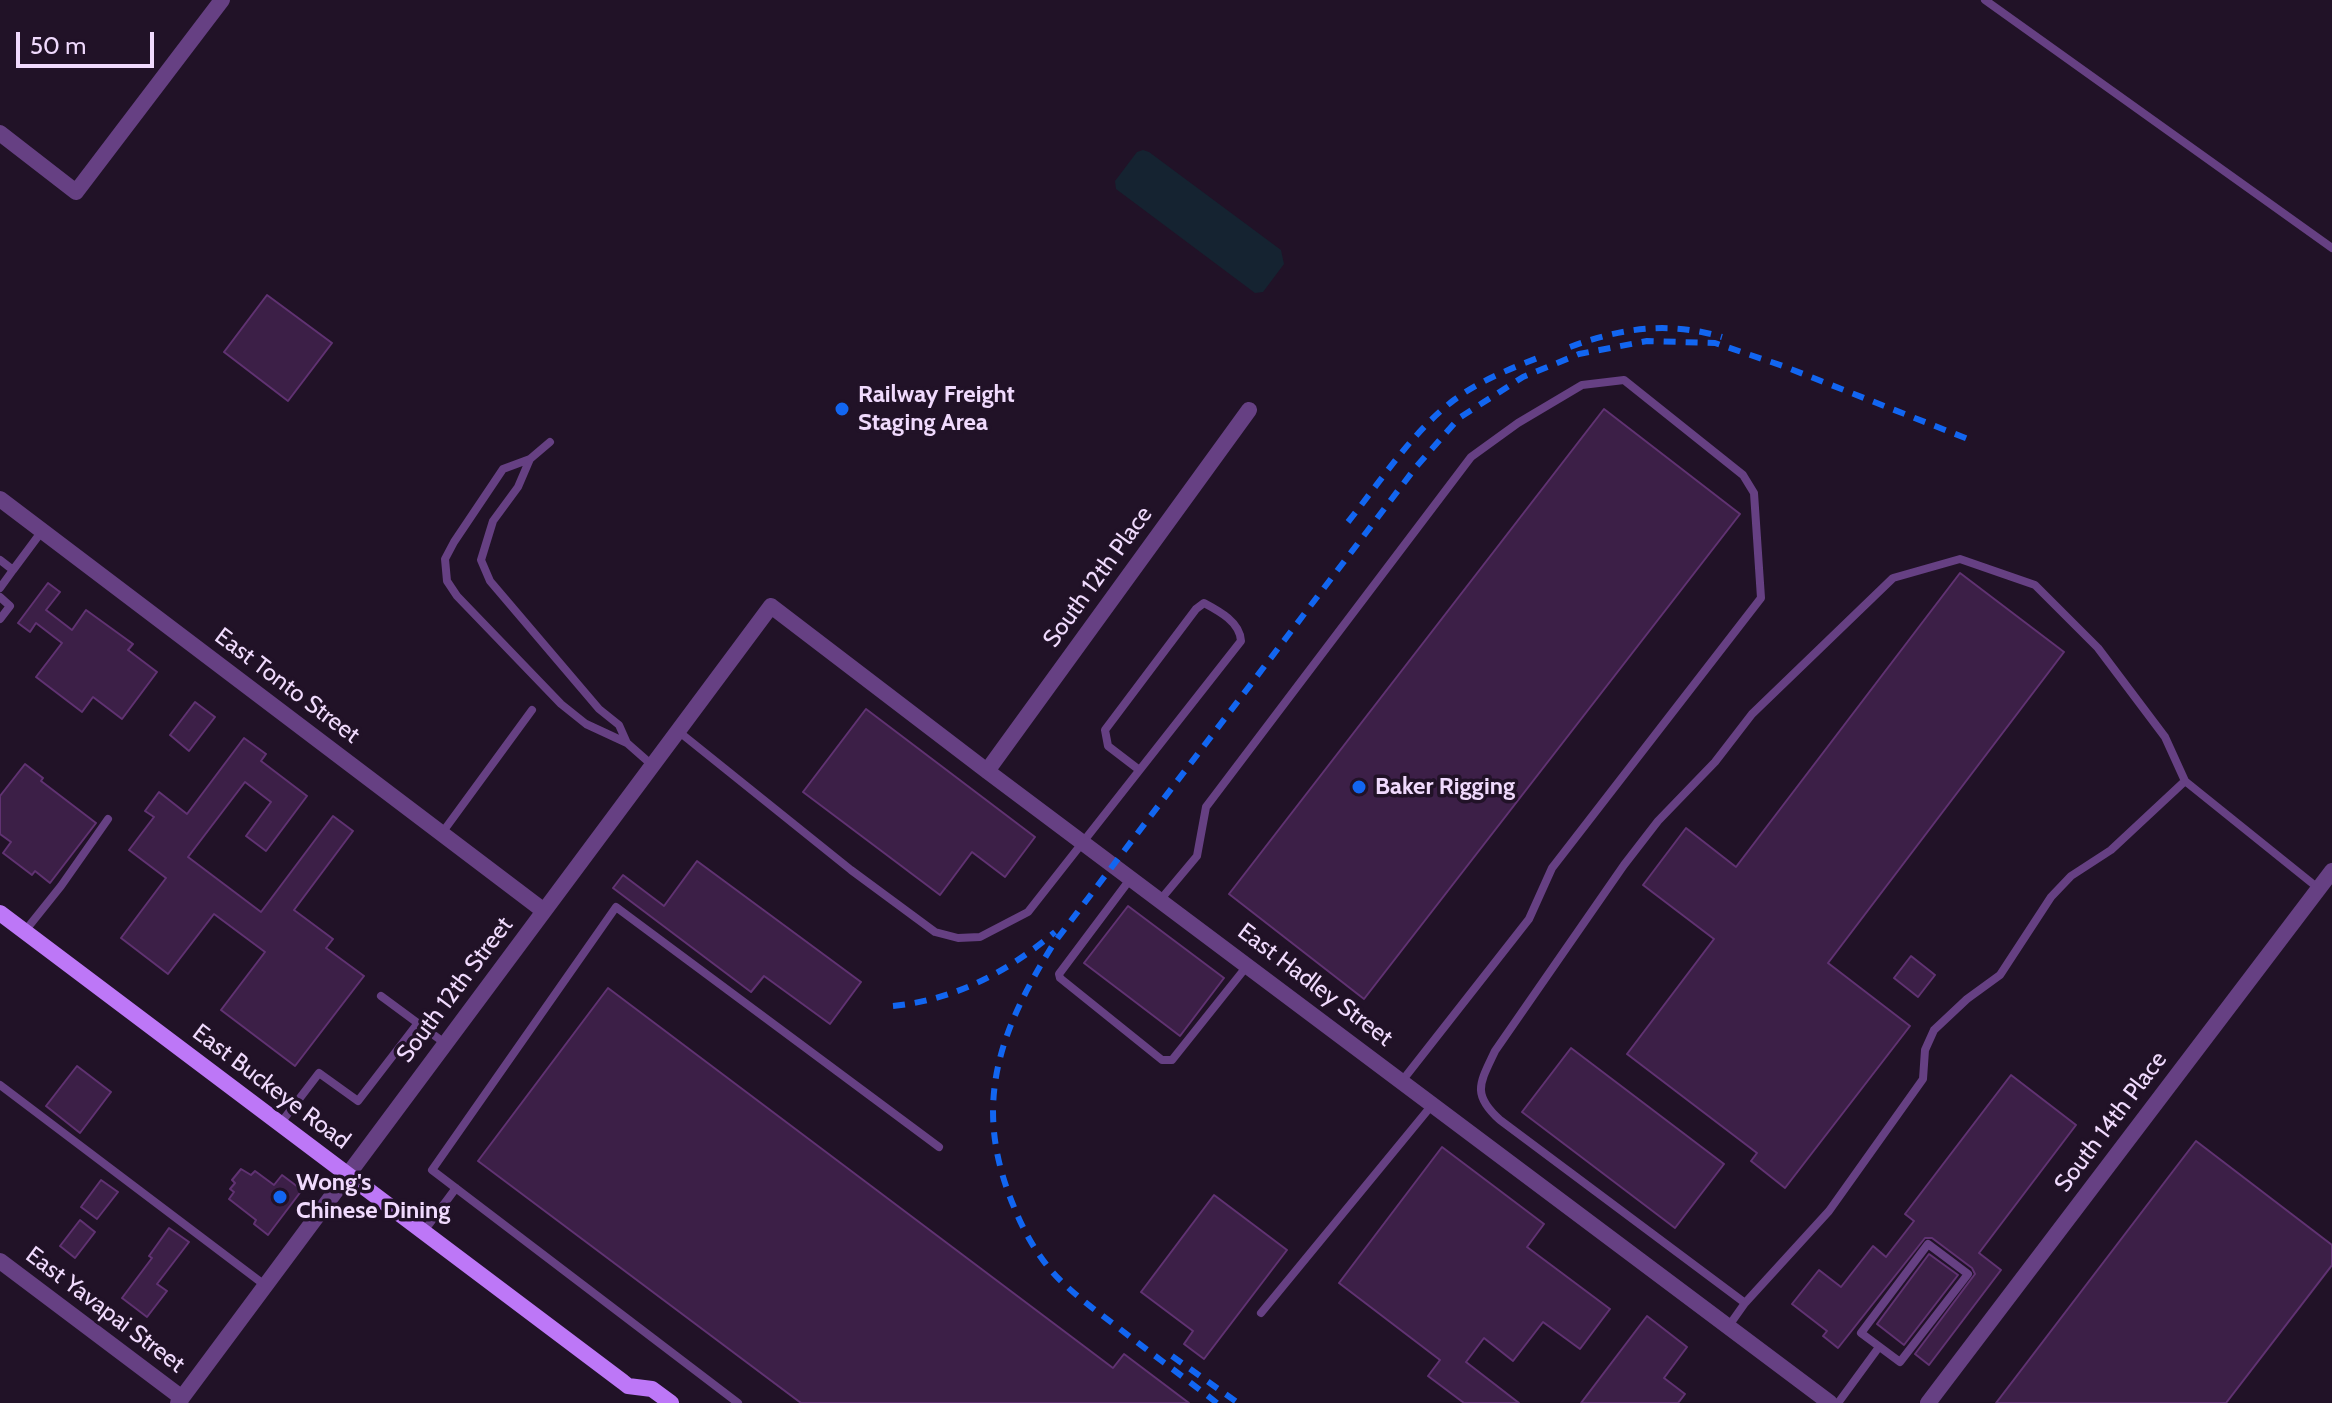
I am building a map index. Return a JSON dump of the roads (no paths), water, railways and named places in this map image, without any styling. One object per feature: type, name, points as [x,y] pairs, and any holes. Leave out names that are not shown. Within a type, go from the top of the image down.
[{"type":"main road","name":"East Buckeye Road","points":[[0,913],[628,1386],[636,1403]]},
{"type":"main road","name":"East Buckeye Road","points":[[628,1386],[652,1389],[671,1403]]},
{"type":"street","points":[[0,133],[76,192],[222,0]]},
{"type":"street","name":"South 12th Place","points":[[987,771],[1249,410]]},
{"type":"street","name":"East Tonto Street","points":[[0,499],[544,911]]},
{"type":"street","name":"East Hadley Street","points":[[771,606],[1830,1403]]},
{"type":"street","name":"South 12th Street","points":[[180,1401],[771,606]]},
{"type":"street","name":"South 14th Place","points":[[1928,1403],[2332,871]]},
{"type":"street","name":"East Yavapai Street","points":[[0,1261],[180,1401]]},
{"type":"lane","points":[[1985,0],[2332,248]]},
{"type":"lane","points":[[1161,899],[1197,856],[1206,807],[1471,457],[1518,423],[1582,385],[1624,380],[1743,475],[1754,493],[1761,598],[1552,868],[1529,919],[1402,1081]]},
{"type":"lane","points":[[550,442],[530,459],[503,469],[473,511],[445,559],[447,581],[457,596],[561,704],[586,724],[627,743],[652,766]]},
{"type":"lane","points":[[530,459],[518,487],[493,521],[481,560],[490,581],[599,709],[619,725],[627,743]]},
{"type":"lane","points":[[0,588],[42,530]]},
{"type":"lane","points":[[1745,1303],[1500,1120],[1485,1106],[1481,1097],[1483,1077],[1495,1051],[1658,821],[1715,762],[1752,714],[1893,578],[1960,559],[2035,585],[2098,648],[2165,737],[2185,781],[2319,889]]},
{"type":"lane","points":[[0,560],[13,570]]},
{"type":"lane","points":[[0,597],[10,606],[0,619]]},
{"type":"lane","points":[[678,731],[851,870],[935,932],[958,938],[980,937],[1028,912],[1241,641],[1241,632],[1223,613],[1204,603],[1196,609],[1105,730],[1108,746],[1138,769]]},
{"type":"lane","points":[[442,833],[532,710]]},
{"type":"lane","points":[[1728,1327],[1745,1303],[1829,1211],[1923,1079],[1925,1050],[1934,1030],[1967,999],[2000,975],[2051,897],[2071,876],[2111,850],[2185,781]]},
{"type":"lane","points":[[25,931],[108,819]]},
{"type":"lane","points":[[1131,877],[1059,974],[1060,978],[1162,1060],[1172,1060],[1248,965]]},
{"type":"lane","points":[[738,1403],[432,1170],[616,907],[939,1147]]},
{"type":"lane","points":[[381,996],[446,1044]]},
{"type":"lane","points":[[280,1124],[319,1073],[358,1101],[418,1023]]},
{"type":"lane","points":[[0,1085],[266,1286]]},
{"type":"lane","points":[[1261,1313],[1432,1104]]},
{"type":"lane","points":[[423,1232],[456,1188]]},
{"type":"lane","points":[[1928,1244],[1968,1274],[1900,1362],[1879,1347],[1861,1333],[1928,1244]]},
{"type":"lane","points":[[1838,1403],[1879,1347]]},
{"type":"railway","points":[[1570,347],[1608,335],[1645,329],[1683,329],[1722,337]]},
{"type":"railway","points":[[1217,1403],[1081,1299],[1059,1279],[1039,1254],[1018,1216],[1001,1170],[994,1135],[993,1102],[997,1070],[1018,1007],[1054,943],[1416,467],[1459,418],[1523,377],[1579,354],[1647,341],[1715,343],[1783,366],[1968,439]]},
{"type":"railway","points":[[1348,522],[1410,442],[1438,413],[1474,387],[1543,356]]},
{"type":"railway","points":[[893,1006],[937,998],[979,982],[1018,960],[1055,932]]},
{"type":"railway","points":[[1172,1356],[1238,1403]]},
{"type":"place","name":"Railway Freight Staging Area","points":[[842,409]]},
{"type":"place","name":"Baker Rigging","points":[[1359,787]]},
{"type":"place","name":"Wong's Chinese Dining","points":[[280,1197]]}]
